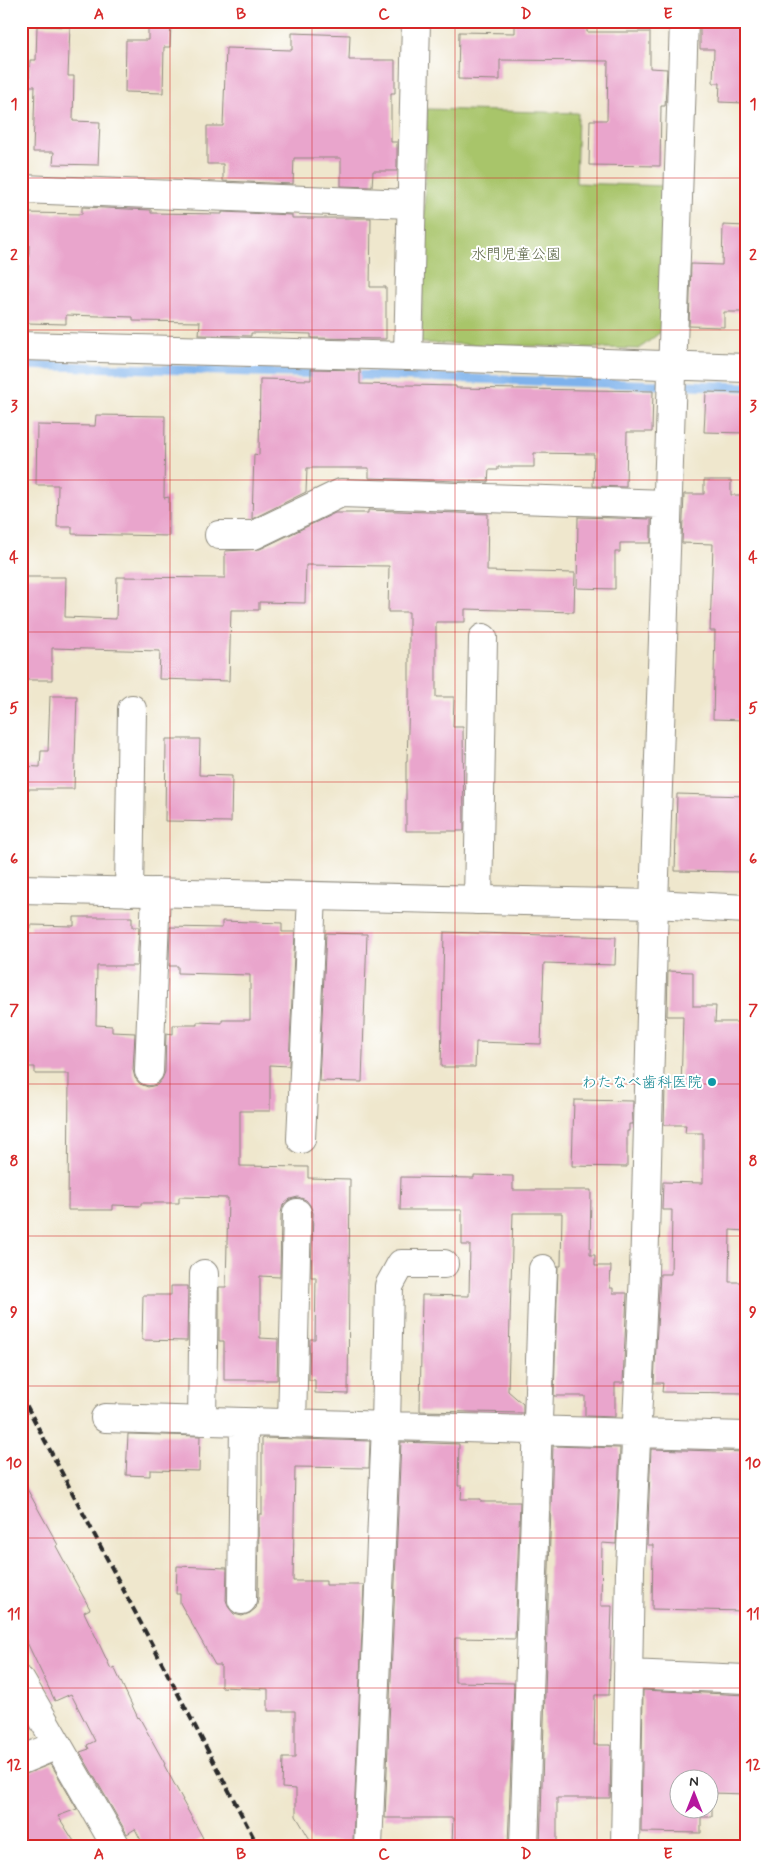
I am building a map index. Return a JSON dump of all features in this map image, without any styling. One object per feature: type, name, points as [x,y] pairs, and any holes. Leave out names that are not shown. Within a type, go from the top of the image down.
[{"type":"street","points":[[408,356],[416,21]]},
{"type":"street","points":[[625,1846],[630,1569],[638,1433],[644,1273],[654,904],[684,21]]},
{"type":"street","points":[[21,189],[412,204]]},
{"type":"street","points":[[21,346],[408,356],[746,368]]},
{"type":"street","points":[[219,536],[254,536],[341,492],[667,504]]},
{"type":"street","points":[[478,900],[483,638]]},
{"type":"street","points":[[129,892],[132,709]]},
{"type":"street","points":[[21,889],[654,904],[746,909]]},
{"type":"street","points":[[149,1071],[156,892]]},
{"type":"street","points":[[301,1139],[312,896]]},
{"type":"street","points":[[292,1424],[296,1213]]},
{"type":"street","points":[[368,1846],[386,1426],[388,1286],[402,1264],[444,1264]]},
{"type":"street","points":[[524,1846],[543,1269]]},
{"type":"street","points":[[202,1421],[204,1274]]},
{"type":"street","points":[[105,1418],[746,1436]]},
{"type":"street","points":[[242,1600],[244,1423]]},
{"type":"street","points":[[628,1674],[746,1678]]},
{"type":"street","points":[[21,1681],[116,1846]]},
{"type":"street","points":[[21,1760],[57,1746]]},
{"type":"green space","name":"水門児童公園","points":[[427,109],[578,113],[576,183],[666,186],[662,331],[639,349],[421,343]]},
{"type":"building","points":[[515,21],[587,21],[587,32],[650,32],[650,68],[667,69],[665,106],[661,106],[660,166],[589,165],[590,120],[607,120],[608,61],[500,60],[500,80],[458,79],[459,32],[515,33]]},
{"type":"building","points":[[700,21],[746,21],[745,103],[719,102],[720,83],[713,83],[714,49],[700,49]]},
{"type":"building","points":[[148,25],[171,25],[170,47],[164,47],[163,93],[125,92],[126,40],[148,40]]},
{"type":"building","points":[[37,26],[70,27],[68,76],[74,76],[73,121],[100,122],[98,165],[53,164],[54,152],[33,152],[35,86],[29,86],[30,60],[36,60]]},
{"type":"building","points":[[292,33],[350,35],[349,60],[395,60],[395,93],[391,93],[391,142],[397,142],[397,171],[373,171],[372,187],[341,186],[341,158],[294,158],[293,184],[223,181],[223,164],[207,164],[207,126],[223,126],[226,48],[292,50]]},
{"type":"building","points":[[82,207],[151,210],[151,213],[222,214],[222,212],[292,215],[292,218],[371,218],[370,287],[386,287],[386,339],[311,338],[311,334],[275,333],[251,333],[251,336],[199,335],[200,322],[133,321],[133,317],[66,315],[66,324],[27,323],[29,245],[26,245],[26,213],[82,214]]},
{"type":"building","points":[[723,225],[746,226],[746,312],[724,312],[724,327],[689,326],[691,264],[722,265]]},
{"type":"building","points":[[311,369],[360,370],[360,384],[456,386],[456,388],[653,391],[652,432],[627,432],[626,487],[593,486],[594,454],[534,453],[534,467],[498,467],[498,470],[489,470],[488,482],[369,478],[369,468],[307,468],[306,492],[252,519],[254,454],[259,455],[260,379],[311,380]]},
{"type":"building","points":[[706,392],[746,393],[746,433],[704,432]]},
{"type":"building","points":[[96,415],[165,416],[164,498],[169,497],[169,536],[72,534],[72,527],[57,527],[58,485],[36,485],[37,425],[95,426]]},
{"type":"building","points":[[704,480],[731,480],[731,495],[746,495],[746,720],[713,719],[715,631],[710,631],[713,544],[682,543],[684,494],[704,494]]},
{"type":"building","points":[[368,510],[488,514],[487,571],[575,573],[574,612],[465,609],[465,622],[436,622],[436,697],[454,697],[453,727],[463,727],[464,831],[406,831],[409,612],[388,612],[389,566],[306,565],[305,603],[259,602],[259,610],[231,610],[229,681],[159,679],[160,651],[52,648],[52,680],[25,680],[25,672],[21,672],[21,577],[66,577],[65,617],[116,619],[117,577],[225,578],[225,551],[260,549],[335,513],[368,513]]},
{"type":"building","points":[[578,517],[651,519],[651,543],[620,543],[620,552],[615,552],[615,589],[577,588]]},
{"type":"building","points":[[50,696],[77,696],[74,789],[21,789],[21,766],[40,767],[41,751],[48,751]]},
{"type":"building","points":[[166,739],[200,739],[199,775],[232,776],[231,822],[165,821]]},
{"type":"building","points":[[677,794],[746,796],[746,872],[675,871]]},
{"type":"building","points":[[74,917],[132,917],[132,927],[139,927],[137,966],[97,966],[96,1025],[112,1026],[112,1032],[135,1033],[133,1070],[135,1078],[140,1084],[148,1087],[157,1085],[165,1072],[166,1033],[173,1034],[173,1025],[197,1025],[197,1022],[222,1023],[222,1020],[250,1020],[250,975],[178,973],[178,966],[169,966],[170,927],[222,928],[222,921],[282,923],[282,932],[295,932],[289,1066],[270,1065],[270,1111],[240,1111],[240,1166],[308,1167],[308,1178],[350,1179],[348,1394],[315,1393],[315,1380],[309,1380],[310,1339],[315,1339],[316,1277],[311,1277],[313,1213],[306,1200],[298,1197],[290,1199],[283,1205],[281,1213],[280,1277],[260,1276],[260,1338],[278,1339],[277,1380],[224,1380],[224,1341],[219,1341],[219,1287],[226,1287],[228,1198],[179,1197],[179,1203],[141,1203],[141,1206],[113,1205],[113,1210],[68,1210],[69,1074],[35,1074],[35,1067],[25,1067],[25,991],[21,991],[21,928],[31,929],[31,925],[74,926]]},
{"type":"building","points":[[444,932],[616,937],[615,965],[544,963],[541,1044],[476,1042],[475,1067],[441,1067]]},
{"type":"building","points":[[326,933],[367,934],[362,1082],[319,1081]]},
{"type":"building","points":[[668,971],[693,972],[693,1006],[716,1006],[715,1022],[746,1022],[746,1231],[730,1230],[729,1282],[746,1282],[746,1393],[662,1392],[663,1383],[654,1383],[660,1274],[671,1274],[672,1210],[662,1210],[663,1182],[703,1183],[703,1133],[685,1133],[686,1125],[664,1125],[665,1090],[681,1090],[683,1016],[667,1016]]},
{"type":"building","points":[[574,1100],[633,1101],[632,1124],[629,1124],[629,1131],[627,1131],[627,1167],[572,1166]]},
{"type":"building","points":[[474,1175],[513,1176],[513,1190],[591,1190],[590,1255],[595,1255],[595,1266],[611,1266],[610,1288],[613,1288],[613,1293],[627,1293],[623,1383],[615,1383],[615,1417],[585,1416],[585,1396],[554,1396],[558,1266],[561,1266],[562,1213],[513,1213],[508,1391],[523,1404],[523,1413],[420,1411],[422,1295],[469,1296],[470,1245],[462,1245],[462,1210],[400,1210],[401,1177],[474,1178]]},
{"type":"building","points":[[171,1286],[188,1286],[187,1341],[142,1340],[143,1295],[171,1295]]},
{"type":"building","points":[[128,1434],[200,1436],[199,1471],[150,1470],[150,1476],[126,1475]]},
{"type":"building","points":[[262,1438],[370,1441],[369,1468],[295,1467],[293,1581],[326,1581],[326,1585],[364,1585],[353,1841],[311,1841],[296,1816],[296,1789],[282,1788],[283,1758],[295,1758],[295,1711],[268,1711],[268,1689],[221,1687],[221,1665],[215,1665],[180,1603],[180,1594],[176,1594],[177,1566],[227,1568],[226,1600],[229,1608],[234,1614],[242,1616],[256,1608],[258,1600],[259,1514],[262,1514]]},
{"type":"building","points":[[401,1442],[459,1444],[458,1486],[462,1486],[461,1499],[481,1499],[481,1502],[520,1502],[515,1639],[455,1638],[455,1682],[514,1683],[508,1846],[452,1846],[453,1818],[385,1818]]},
{"type":"building","points":[[553,1446],[620,1448],[616,1544],[602,1543],[601,1606],[612,1606],[609,1695],[595,1695],[594,1745],[611,1745],[610,1798],[557,1798],[557,1846],[540,1846]]},
{"type":"building","points":[[651,1449],[746,1452],[746,1611],[652,1609],[653,1545],[647,1545]]},
{"type":"building","points":[[21,1478],[58,1545],[56,1546],[90,1609],[84,1612],[111,1669],[114,1667],[138,1718],[165,1764],[203,1838],[189,1846],[144,1846],[135,1829],[127,1834],[80,1752],[89,1749],[87,1745],[95,1741],[71,1694],[55,1701],[21,1630]]},
{"type":"building","points":[[643,1690],[746,1695],[746,1794],[720,1793],[720,1770],[670,1770],[670,1820],[701,1820],[701,1833],[641,1832]]},
{"type":"building","points":[[51,1764],[77,1809],[58,1816],[77,1846],[21,1846],[21,1776]]},
{"type":"waterway","points":[[21,365],[321,374]]},
{"type":"waterway","points":[[349,375],[662,385]]},
{"type":"waterway","points":[[690,385],[746,387]]},
{"type":"railway","points":[[21,1395],[258,1846]]},
{"type":"place","name":"わたなべ歯科医院","points":[[712,1082]]}]
